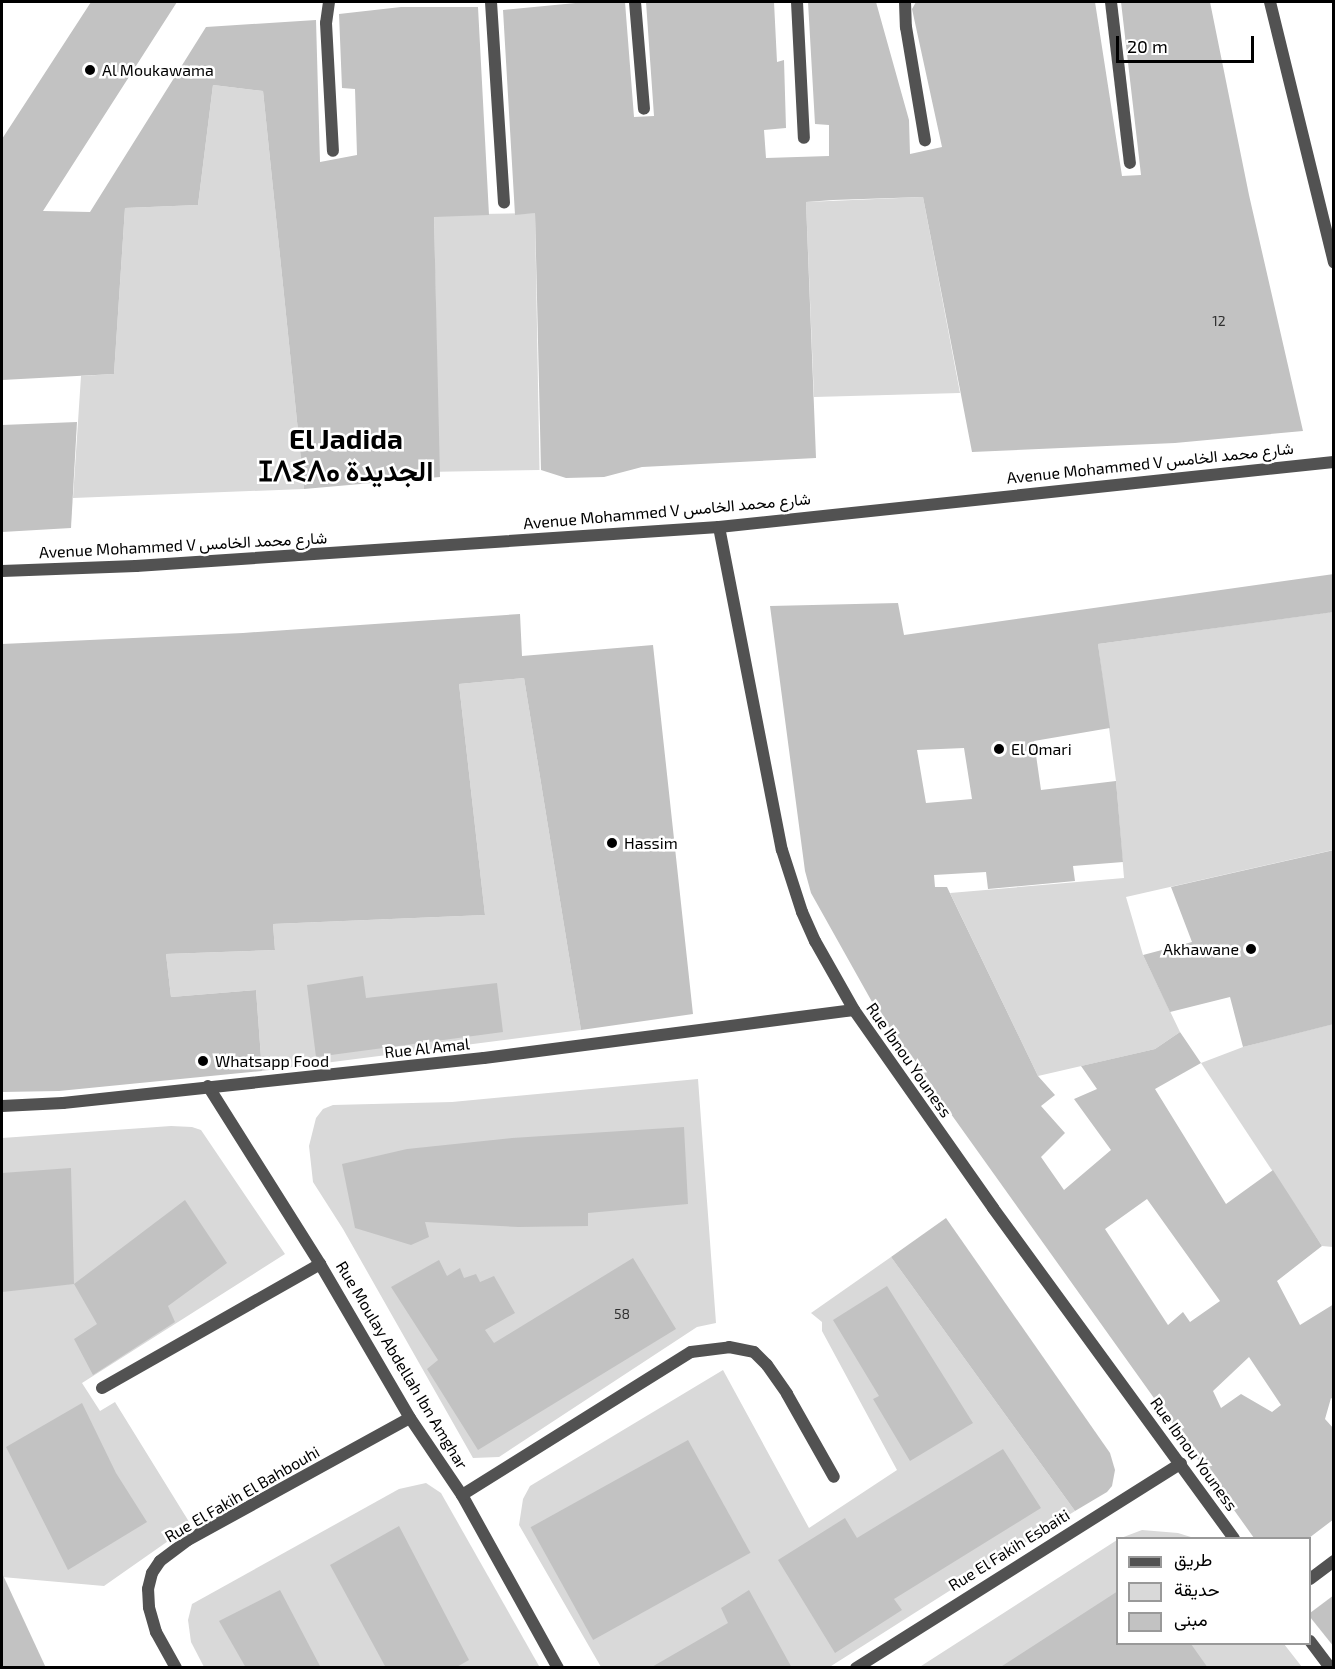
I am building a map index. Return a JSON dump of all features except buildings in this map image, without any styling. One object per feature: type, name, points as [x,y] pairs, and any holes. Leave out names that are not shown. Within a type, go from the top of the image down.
[{"type":"street","points":[[329,2],[326,23],[333,151]]},
{"type":"street","points":[[491,2],[504,203]]},
{"type":"street","points":[[635,2],[644,109]]},
{"type":"street","points":[[797,2],[804,138]]},
{"type":"street","points":[[905,2],[906,27],[925,140]]},
{"type":"street","points":[[1111,2],[1130,163]]},
{"type":"street","points":[[1270,2],[1334,262]]},
{"type":"street","name":"Avenue Mohammed V شارع محمد الخامس","points":[[2,572],[136,566],[719,527],[1334,462]]},
{"type":"street","name":"Rue Ibnou Youness","points":[[719,527],[782,850],[802,912],[854,1010],[993,1208],[1181,1463],[1233,1537]]},
{"type":"street","name":"Rue Al Amal","points":[[2,1107],[63,1103],[484,1058],[854,1010]]},
{"type":"street","name":"Rue Moulay Abdellah Ibn Amghar","points":[[208,1086],[320,1264],[410,1418],[462,1495],[558,1668]]},
{"type":"street","points":[[102,1388],[320,1264]]},
{"type":"street","points":[[462,1495],[691,1352],[729,1347],[754,1352],[767,1365],[787,1394],[834,1477]]},
{"type":"street","name":"Rue El Fakih El Bahbouhi","points":[[176,1668],[156,1632],[149,1606],[148,1589],[152,1573],[160,1561],[188,1540],[410,1418]]},
{"type":"street","name":"Rue El Fakih Esbaiti","points":[[856,1668],[1181,1463]]},
{"type":"street","points":[[1311,1578],[1334,1561]]},
{"type":"street","points":[[1311,1642],[1330,1668]]},
{"type":"green space","points":[[213,85],[263,91],[304,489],[73,498],[81,376],[114,374],[125,208],[198,205]]},
{"type":"green space","points":[[923,197],[960,393],[814,397],[806,202]]},
{"type":"green space","points":[[535,213],[539,470],[439,472],[434,215]]},
{"type":"green space","points":[[1333,612],[1333,850],[1126,897],[1143,955],[1180,1032],[1155,1049],[1038,1076],[950,893],[1124,878],[1116,781],[1098,644]]},
{"type":"green space","points":[[524,678],[581,1030],[262,1071],[256,990],[171,997],[166,954],[275,950],[273,924],[485,915],[459,684]]},
{"type":"green space","points":[[1333,1024],[1333,1247],[1322,1246],[1201,1063],[1243,1047]]},
{"type":"green space","points":[[698,1079],[716,1323],[697,1327],[499,1457],[473,1458],[343,1229],[313,1182],[309,1146],[316,1118],[323,1109],[333,1105],[452,1102]]},
{"type":"green space","points":[[171,1126],[201,1130],[285,1254],[82,1383],[100,1411],[115,1402],[191,1525],[104,1586],[2,1577],[2,1138]]},
{"type":"green space","points":[[891,1257],[1075,1511],[828,1668],[601,1667],[519,1525],[523,1499],[530,1486],[723,1370],[809,1528],[897,1470],[822,1331],[822,1322],[811,1313]]},
{"type":"green space","points":[[426,1483],[441,1493],[539,1666],[204,1667],[191,1642],[188,1620],[192,1604],[399,1489]]},
{"type":"green space","points":[[1142,1530],[1178,1533],[1191,1537],[1124,1537]]},
{"type":"green space","points":[[1116,1541],[1116,1645],[1285,1645],[1302,1667],[918,1668]]},
{"type":"place","name":"Al Moukawama","points":[[90,70]]},
{"type":"place","name":"El Omari","points":[[999,749]]},
{"type":"place","name":"Hassim","points":[[612,843]]},
{"type":"place","name":"Akhawane","points":[[1251,949]]},
{"type":"place","name":"Whatsapp Food","points":[[203,1061]]},
{"type":"district","name":"El Jadida ⵊⴷⵉⴷⴰ الجديدة","points":[[346,454]]}]
